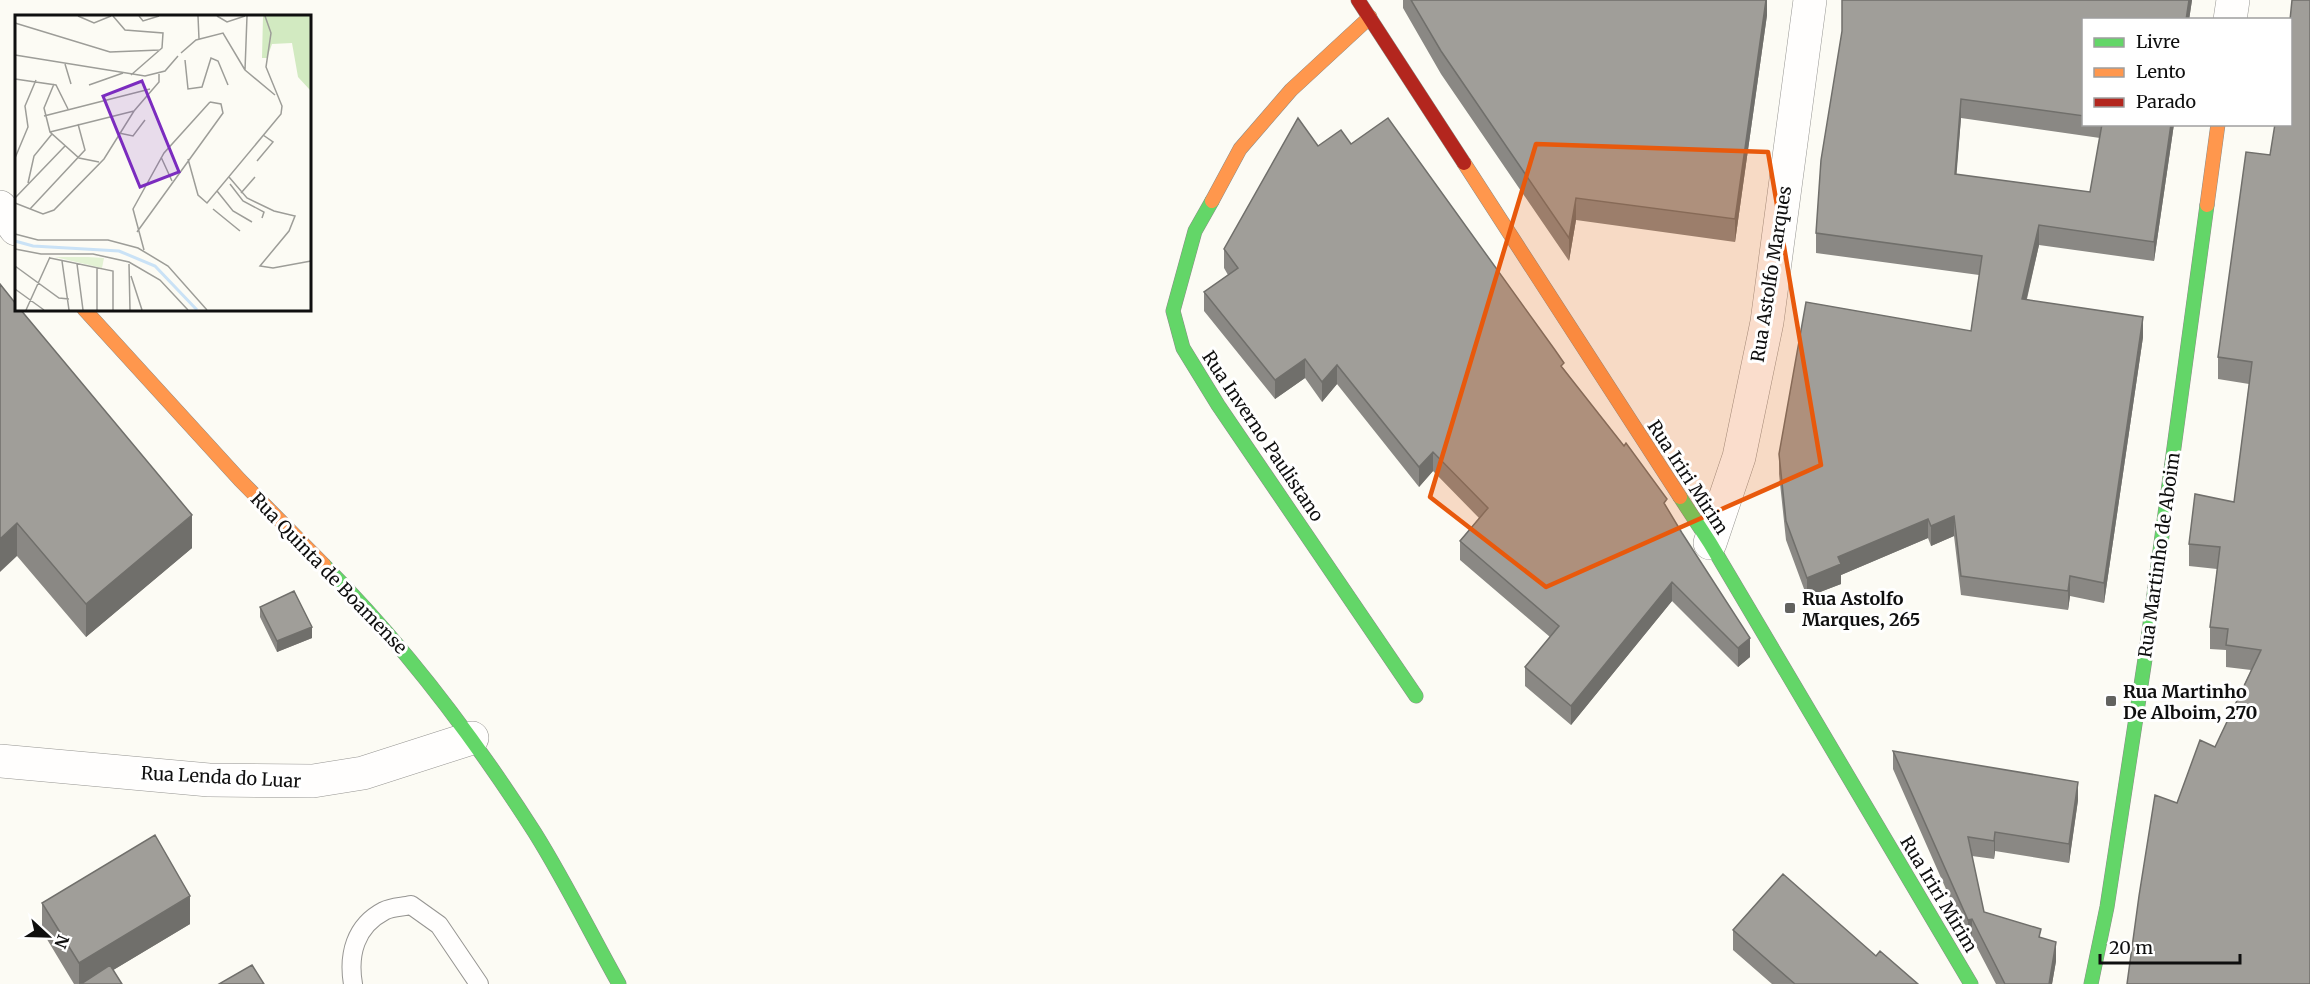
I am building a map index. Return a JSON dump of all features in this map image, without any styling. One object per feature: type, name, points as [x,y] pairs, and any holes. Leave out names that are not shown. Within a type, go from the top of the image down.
[{"type":"street","name":"Rua Iriri Mirim","points":[[1358,0],[1710,543],[1971,984]]},
{"type":"street","name":"Rua Astolfo Marques","points":[[1710,543],[1739,457],[1767,322],[1810,0]]},
{"type":"street","points":[[2230,18],[2233,0]]},
{"type":"street","name":"Rua Inverno Paulistano","points":[[1370,17],[1291,90],[1240,149],[1196,231],[1173,311],[1183,348],[1218,405],[1416,696]]},
{"type":"street","name":"Rua Martinho de Aboim","points":[[2091,984],[2107,907],[2145,657],[2218,126]]},
{"type":"street","points":[[0,207],[15,227]]},
{"type":"street","name":"Rua Quinta de Boamense","points":[[85,310],[240,480],[362,603],[403,649],[472,738],[536,835],[619,984]]},
{"type":"street","name":"Rua Lenda do Luar","points":[[0,761],[209,780],[313,781],[363,772],[472,738]]},
{"type":"lane","points":[[353,984],[350,957],[362,929],[384,911],[411,905],[439,926],[479,984]]},
{"type":"highlighted area","points":[[1536,144],[1768,152],[1821,465],[1546,587],[1430,497]]},
{"type":"building","points":[[1411,0],[1766,0],[1735,219],[1576,198],[1569,238],[1441,51]]},
{"type":"building","points":[[1842,0],[2189,0],[2186,18],[2082,18],[2082,116],[1961,99],[1955,174],[2090,192],[2102,126],[2171,126],[2154,242],[2039,225],[2022,299],[2143,317],[2104,583],[2070,576],[2068,591],[1961,576],[1954,516],[1931,526],[1928,519],[1838,557],[1841,564],[1807,578],[1786,521],[1779,454],[1806,302],[1971,331],[1982,256],[1816,233],[1821,160],[1842,31]]},
{"type":"building","points":[[2292,0],[2310,0],[2310,984],[2127,984],[2155,795],[2177,803],[2200,740],[2215,747],[2261,650],[2226,645],[2228,629],[2210,627],[2220,547],[2189,544],[2195,494],[2234,502],[2252,362],[2218,357],[2246,152],[2270,155],[2275,126],[2292,126],[2290,18]]},
{"type":"building","points":[[1298,118],[1318,146],[1341,130],[1351,144],[1388,118],[1555,350],[1564,363],[1561,366],[1624,446],[1626,443],[1667,499],[1664,503],[1750,638],[1738,648],[1672,582],[1571,706],[1525,667],[1559,626],[1460,541],[1488,508],[1433,452],[1419,467],[1337,365],[1322,382],[1305,359],[1275,380],[1204,292],[1238,268],[1224,249]]},
{"type":"building","points":[[0,284],[15,303],[15,310],[21,310],[192,515],[86,604],[17,523],[0,539]]},
{"type":"building","points":[[294,591],[312,627],[277,641],[260,607]]},
{"type":"building","points":[[1893,751],[2078,782],[2069,844],[1995,832],[1994,841],[1968,837],[1984,912],[2041,929],[2039,937],[2056,942],[2049,984],[2005,984],[1972,919],[1968,920]]},
{"type":"building","points":[[155,835],[190,896],[79,963],[42,903]]},
{"type":"building","points":[[1783,874],[1876,956],[1880,951],[1918,984],[1795,984],[1733,930]]},
{"type":"building","points":[[110,965],[122,984],[81,984]]},
{"type":"building","points":[[252,965],[264,984],[219,984]]},
{"type":"traffic: fast","points":[[1212,201],[1195,231],[1173,311],[1183,348],[1218,405],[1416,696]]},
{"type":"traffic: fast","points":[[2091,984],[2107,907],[2147,646],[2207,205]]},
{"type":"traffic: fast","points":[[1680,497],[1710,543],[1971,984]]},
{"type":"traffic: fast","points":[[324,565],[410,660],[487,762],[546,851],[619,984]]},
{"type":"traffic: slow","points":[[1212,201],[1240,149],[1291,90],[1370,17]]},
{"type":"traffic: slow","points":[[2207,205],[2218,126]]},
{"type":"traffic: slow","points":[[1464,163],[1680,497]]},
{"type":"traffic: slow","points":[[85,310],[240,480],[324,565]]},
{"type":"traffic: jam","points":[[1358,0],[1464,163]]},
{"type":"place","name":"Rua Astolfo Marques, 265","points":[[1790,608]]},
{"type":"place","name":"Rua Martinho De Alboim, 270","points":[[2111,701]]}]
